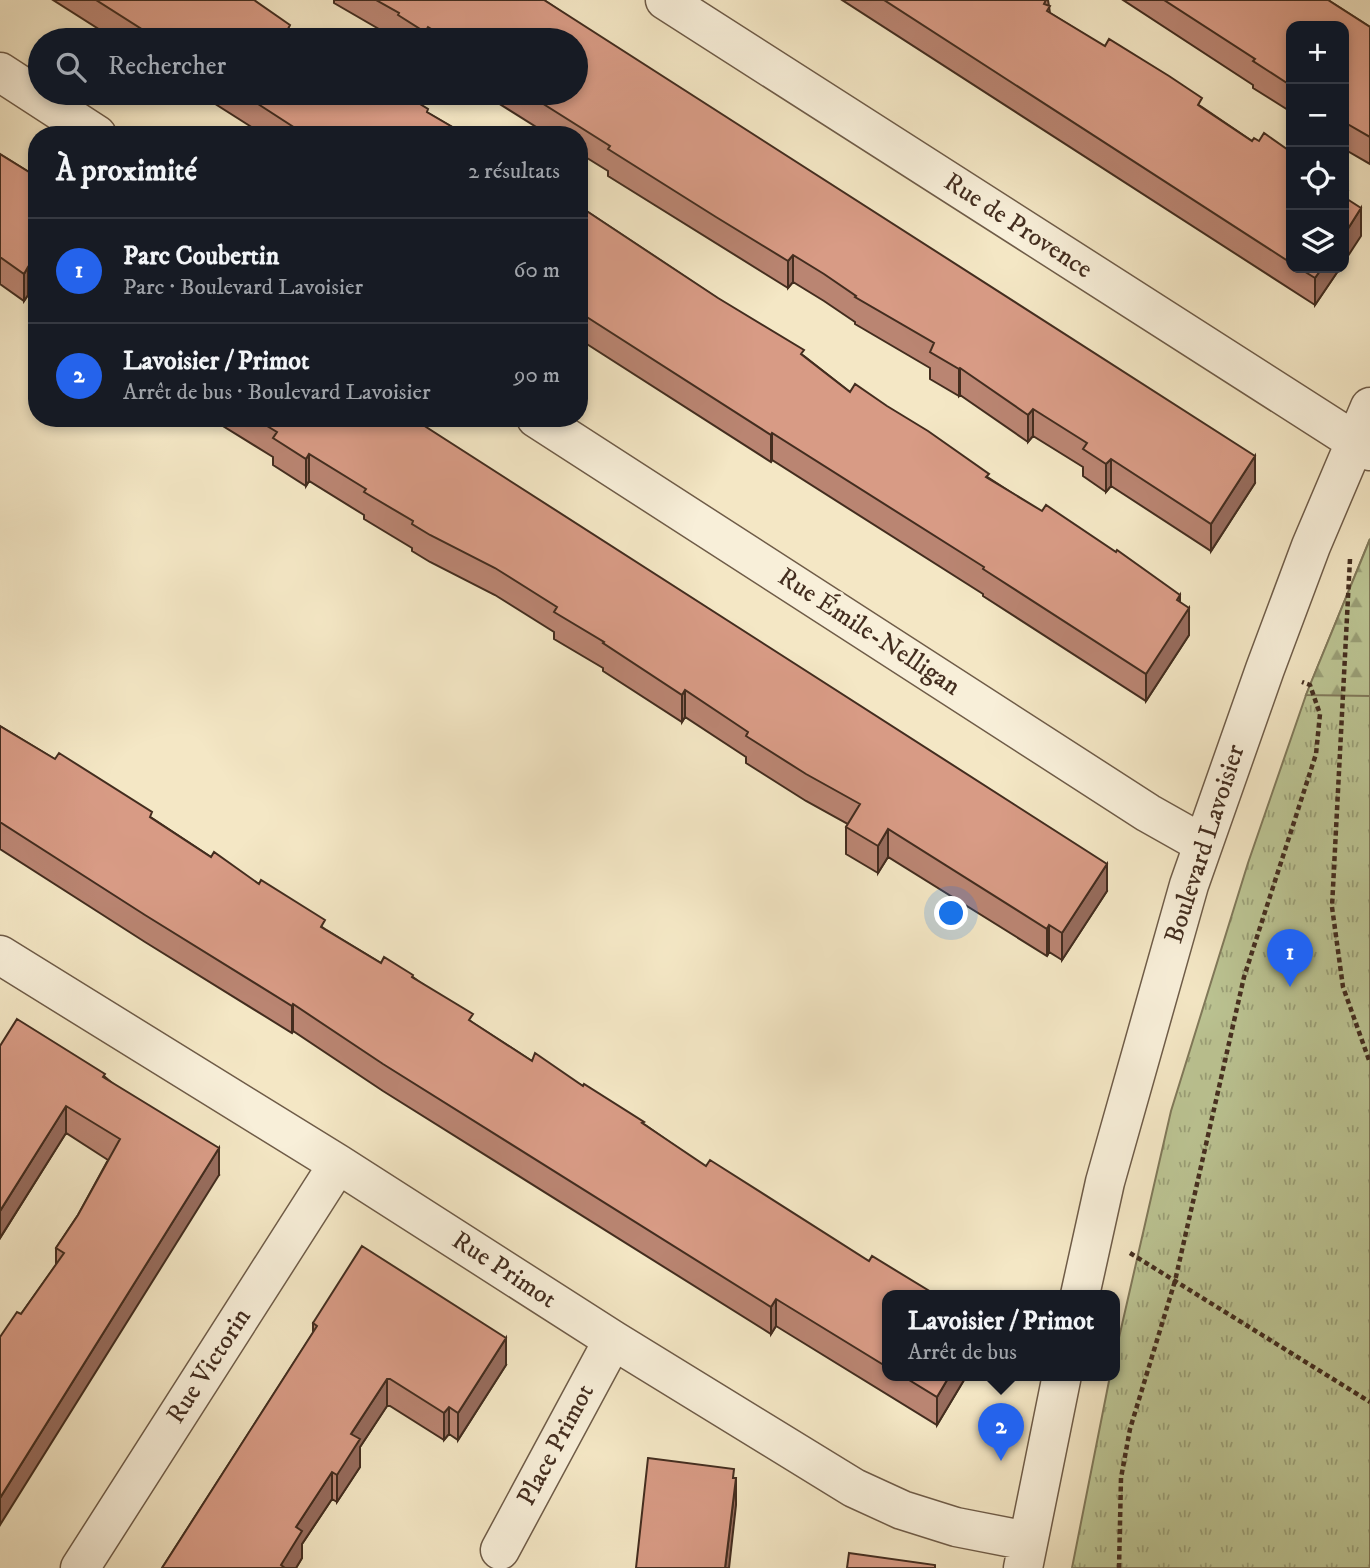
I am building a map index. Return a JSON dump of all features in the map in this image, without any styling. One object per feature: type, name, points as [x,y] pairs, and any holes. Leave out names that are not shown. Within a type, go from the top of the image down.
[{"type":"street","name":"Rue de Provence","points":[[665,0],[1363,446]]},
{"type":"street","points":[[0,72],[28,90]]},
{"type":"street","points":[[51,105],[83,126]]},
{"type":"street","name":"Boulevard Lavoisier","points":[[1081,1290],[1133,1077],[1203,844],[1311,546],[1363,446],[1370,407]]},
{"type":"street","name":"Rue Émile-Nelligan","points":[[551,427],[1148,813],[1203,844]]},
{"type":"street","name":"Rue Primot","points":[[0,955],[854,1488],[902,1510],[1025,1554]]},
{"type":"street","name":"Rue Victorin","points":[[80,1568],[338,1164]]},
{"type":"street","name":"Place Primot","points":[[500,1550],[613,1340]]},
{"type":"street","points":[[1025,1554],[1061,1381]]},
{"type":"path","points":[[1351,553],[1332,907],[1343,987],[1370,1063]]},
{"type":"path","points":[[1119,1568],[1121,1478],[1130,1429],[1175,1281],[1244,977],[1316,754],[1320,714],[1310,685],[1265,669]]},
{"type":"path","points":[[1094,1230],[1370,1402]]},
{"type":"green space","points":[[1370,539],[1370,1568],[1072,1568],[1109,1381],[1120,1381],[1120,1333],[1171,1111],[1248,863],[1306,695]]},
{"type":"green space","points":[[1370,539],[1370,696],[1306,695],[1310,685]]},
{"type":"building","points":[[96,0],[254,0],[290,25],[288,28],[140,28]]},
{"type":"building","points":[[376,0],[544,0],[588,28],[419,28],[398,15],[399,13]]},
{"type":"building","points":[[884,0],[1046,0],[1044,4],[1050,6],[1047,11],[1105,46],[1109,39],[1169,76],[1202,98],[1198,105],[1252,141],[1254,138],[1259,141],[1264,133],[1286,148],[1286,260]]},
{"type":"building","points":[[1164,0],[1328,0],[1370,27],[1370,137],[1349,125],[1349,21],[1286,21],[1286,82],[1253,61],[1255,59]]},
{"type":"building","points":[[588,28],[1255,456],[1211,524],[1111,459],[1106,464],[1083,449],[1087,443],[1033,409],[1028,415],[960,368],[930,352],[934,343],[855,297],[793,255],[788,261],[608,149],[610,146],[588,132],[588,126],[578,126],[545,105],[588,105]]},
{"type":"building","points":[[260,105],[422,105],[428,109],[427,112],[451,126],[292,126]]},
{"type":"building","points":[[0,154],[28,171],[28,267],[24,274],[0,257]]},
{"type":"building","points":[[1349,200],[1361,208],[1349,227]]},
{"type":"building","points":[[588,212],[718,298],[804,350],[801,354],[850,392],[855,384],[989,474],[986,477],[1042,511],[1046,505],[1116,552],[1117,550],[1180,595],[1177,600],[1189,608],[1146,674],[983,569],[984,567],[772,433],[771,435],[588,318]]},
{"type":"building","points":[[269,427],[426,427],[1107,864],[1062,933],[1049,925],[1047,929],[888,829],[878,846],[846,827],[860,804],[746,736],[748,732],[685,690],[682,695],[554,612],[557,607],[495,568],[412,524],[413,521],[364,492],[366,489],[309,454],[306,459],[273,438],[277,432]]},
{"type":"building","points":[[0,726],[55,759],[59,753],[152,812],[150,817],[211,857],[214,852],[259,884],[261,880],[325,920],[321,927],[381,963],[384,957],[413,975],[412,977],[473,1014],[469,1020],[532,1061],[535,1053],[583,1086],[584,1084],[644,1122],[642,1123],[706,1166],[710,1160],[869,1261],[872,1256],[928,1290],[882,1290],[882,1364],[776,1299],[771,1307],[0,822]]},
{"type":"building","points":[[17,1019],[105,1074],[103,1077],[219,1148],[0,1498],[0,1337],[17,1312],[21,1314],[64,1253],[56,1248],[78,1215],[120,1139],[66,1106],[0,1211],[0,1046]]},
{"type":"building","points":[[362,1246],[506,1338],[458,1413],[449,1407],[444,1413],[387,1379],[351,1434],[360,1439],[337,1475],[332,1472],[296,1527],[302,1531],[281,1565],[285,1568],[162,1568],[317,1326],[313,1323]]},
{"type":"building","points":[[911,1381],[946,1381],[937,1397]]},
{"type":"building","points":[[648,1458],[734,1469],[733,1478],[736,1478],[725,1568],[636,1568]]},
{"type":"building","points":[[849,1553],[935,1565],[935,1568],[847,1568]]},
{"type":"place","name":"Parc Coubertin","points":[[1290,987]]},
{"type":"place","name":"Lavoisier / Primot","points":[[1001,1461]]}]
